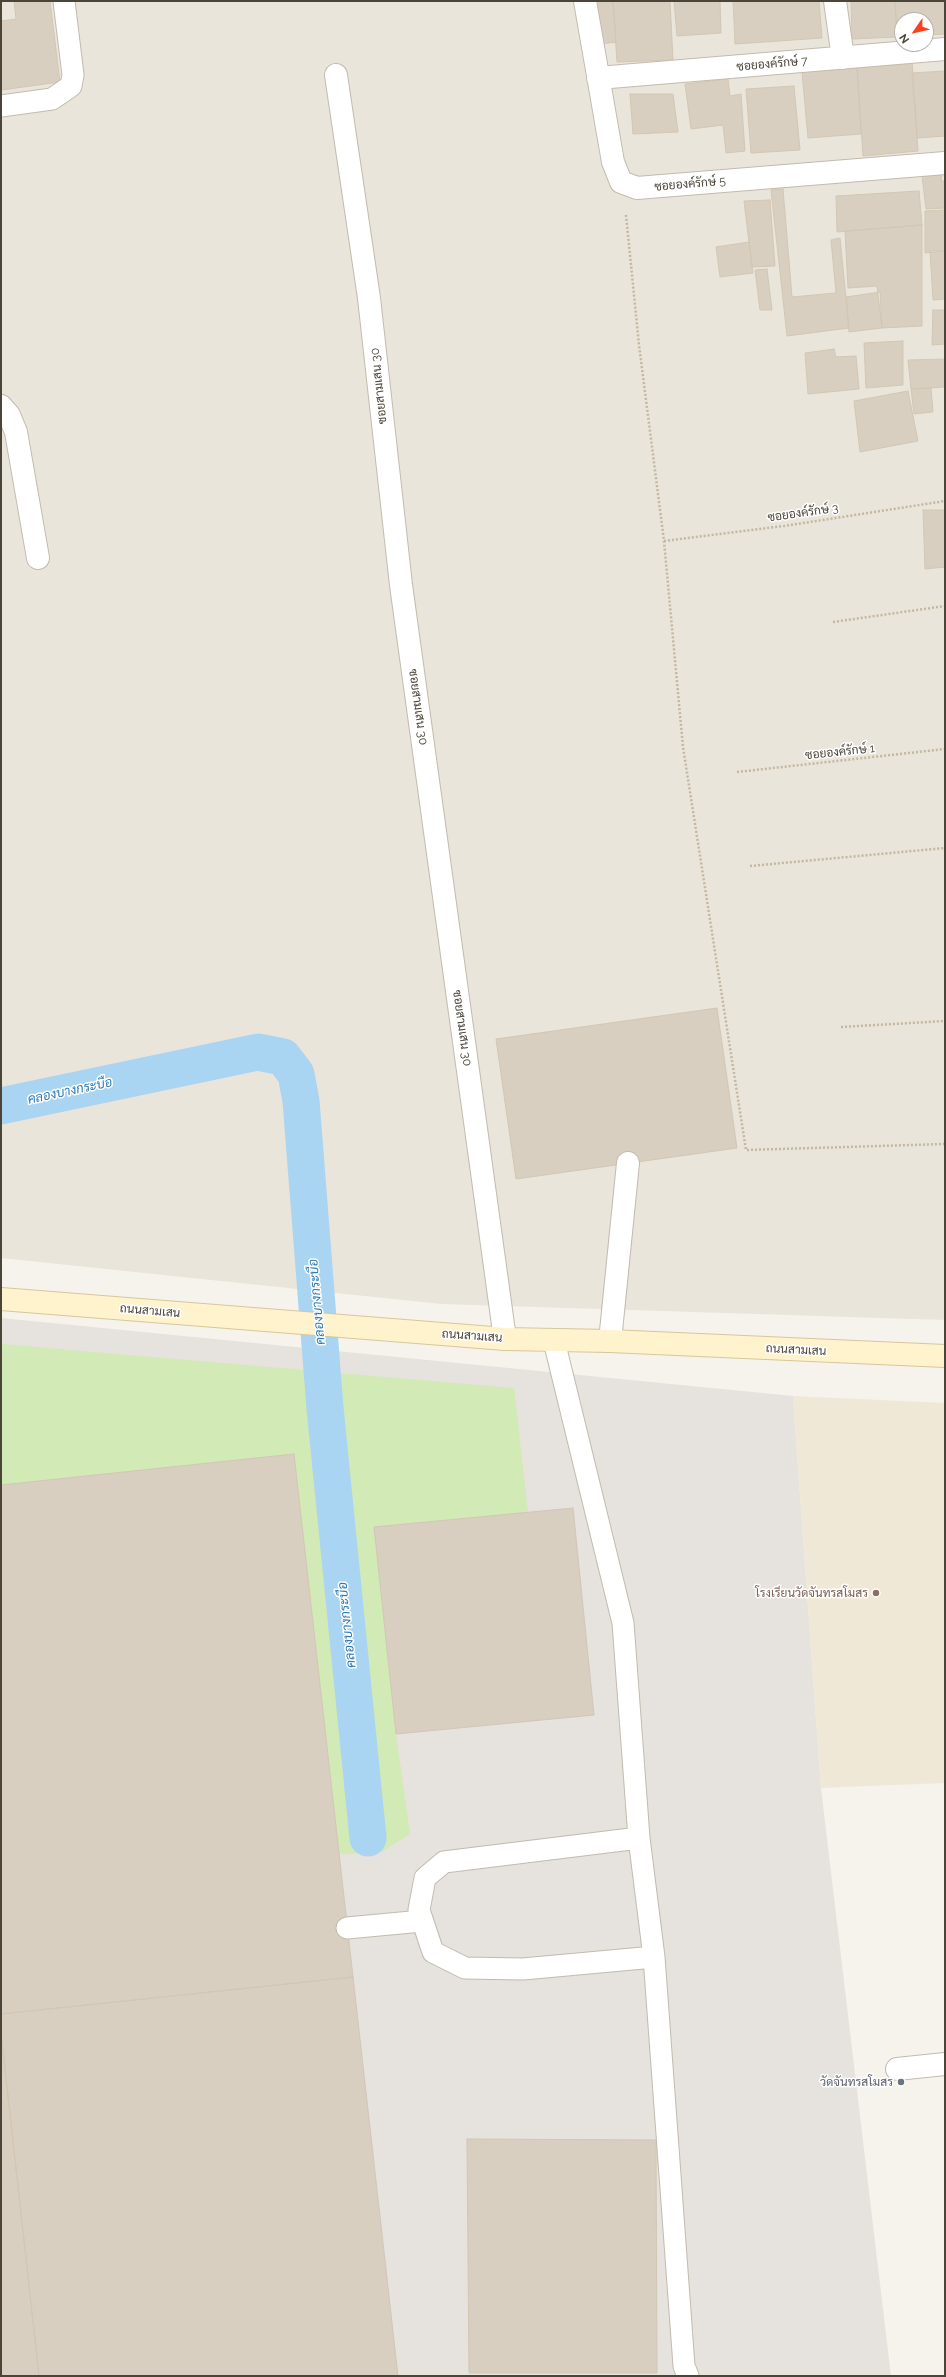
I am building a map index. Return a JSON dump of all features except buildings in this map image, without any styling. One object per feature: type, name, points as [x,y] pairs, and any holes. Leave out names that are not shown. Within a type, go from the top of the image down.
[{"type":"main road","name":"ถนนสามเสน","points":[[1,1299],[505,1339],[610,1341],[945,1356]]},
{"type":"street","name":"ซอยองค์รักษ์ 5","points":[[585,1],[613,162],[621,182],[637,188],[945,163]]},
{"type":"street","points":[[836,1],[843,58]]},
{"type":"street","name":"ซอยองค์รักษ์ 7","points":[[598,78],[945,49]]},
{"type":"street","name":"ซอยสามเสน 30","points":[[336,75],[369,298],[401,585],[505,1339]]},
{"type":"street","points":[[1,406],[8,415],[16,432],[38,558]]},
{"type":"street","points":[[610,1341],[628,1163]]},
{"type":"street","points":[[897,2069],[945,2064]]},
{"type":"lane","points":[[1,106],[52,99],[71,86],[72,75],[64,1]]},
{"type":"lane","points":[[554,1341],[623,1623],[639,1838],[654,1957],[684,2366],[688,2376]]},
{"type":"lane","points":[[639,1838],[444,1862],[425,1878],[419,1910],[433,1952],[465,1968],[523,1969],[654,1957]]},
{"type":"lane","points":[[347,1928],[422,1921]]},
{"type":"path","points":[[626,214],[639,345],[664,541],[683,747],[746,1150],[945,1144]]},
{"type":"path","name":"ซอยองค์รักษ์ 3","points":[[664,541],[784,526],[945,501]]},
{"type":"path","points":[[833,622],[945,606]]},
{"type":"path","name":"ซอยองค์รักษ์ 1","points":[[737,772],[945,749]]},
{"type":"path","points":[[750,866],[945,848]]},
{"type":"path","points":[[841,1027],[945,1021]]},
{"type":"shaded area","points":[[1,1],[945,1],[945,1320],[441,1304],[1,1258]]},
{"type":"shaded area","points":[[1,1318],[793,1396],[821,1788],[891,2376],[1,2376]]},
{"type":"shaded area","name":"โรงเรียนวัดจันทรสโมสร","points":[[793,1396],[945,1403],[945,1783],[821,1788]]},
{"type":"green space","points":[[1,1344],[514,1388],[528,1512],[396,1734],[410,1834],[382,1852],[339,1854],[294,1454],[1,1485]]},
{"type":"waterway","name":"คลองบางกระบือ","points":[[1,1106],[258,1052],[283,1057],[296,1074],[301,1101],[325,1408],[368,1838]]},
{"type":"place","name":"โรงเรียนวัดจันทรสโมสร","points":[[876,1593]]},
{"type":"place","name":"วัดจันทรสโมสร","points":[[901,2082]]}]
